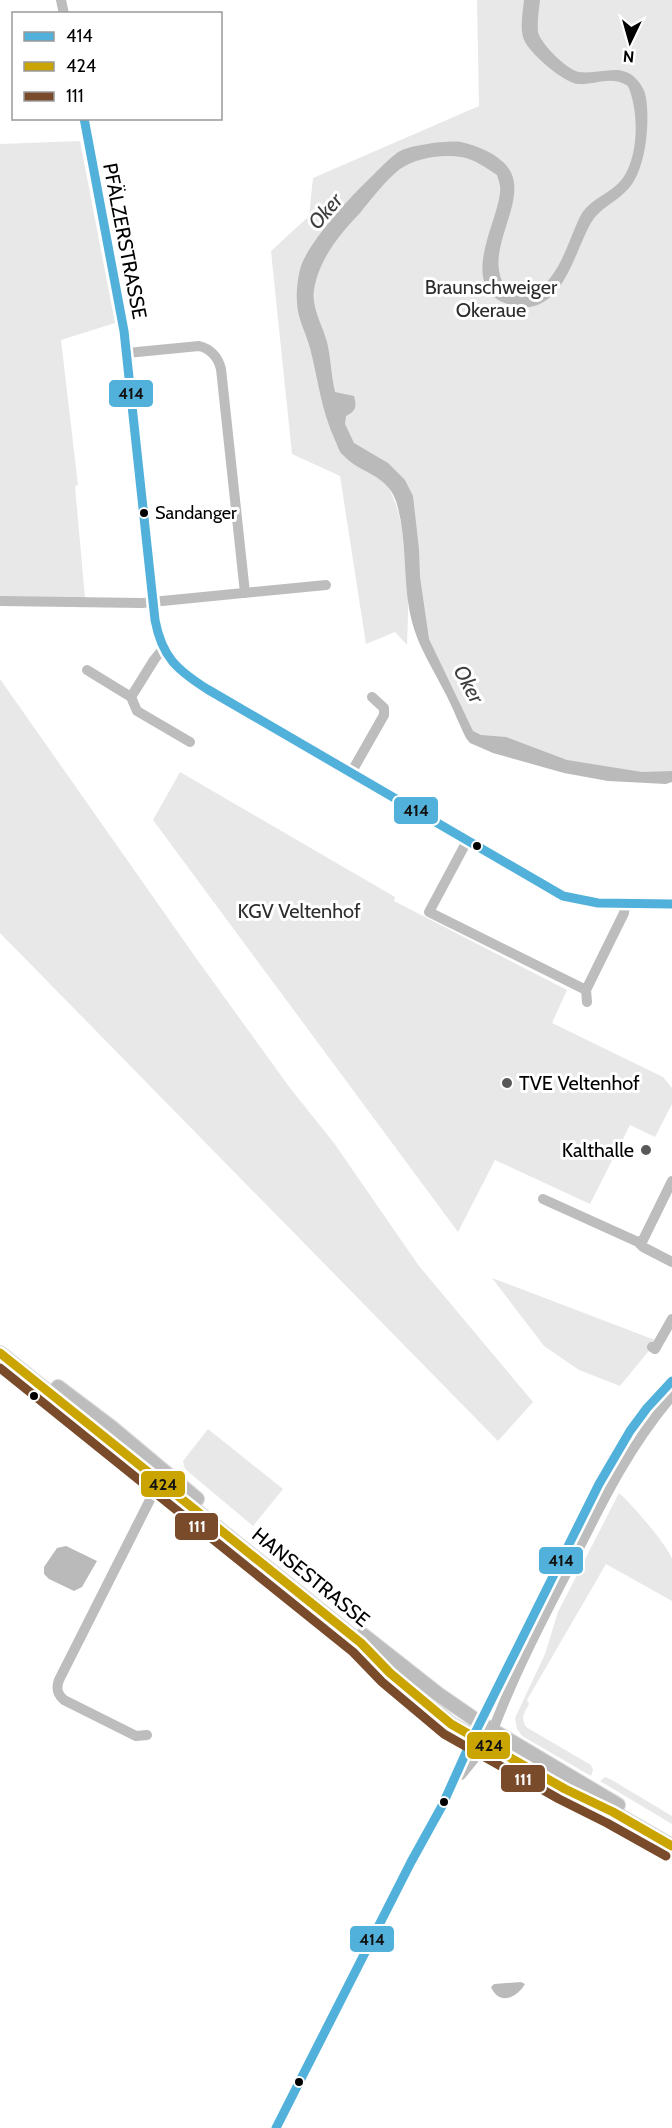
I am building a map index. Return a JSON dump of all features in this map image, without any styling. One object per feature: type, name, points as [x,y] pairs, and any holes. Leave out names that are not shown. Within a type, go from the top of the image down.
[{"type":"main road","name":"HANSESTRASSE","points":[[0,1342],[111,1427],[162,1476],[361,1643],[390,1673],[451,1724],[565,1789],[613,1812],[672,1846]]},
{"type":"main road","name":"HANSESTRASSE","points":[[0,1353],[162,1476],[438,1694],[480,1723],[672,1837]]},
{"type":"main road","points":[[473,1737],[480,1723]]},
{"type":"main road","points":[[486,1744],[494,1730]]},
{"type":"street","name":"PFÄLZERSTRASSE","points":[[84,120],[117,286],[127,353],[156,632],[162,650],[173,665],[192,680],[563,896],[598,903],[672,904]]},
{"type":"street","points":[[127,353],[199,346],[209,350],[218,360],[221,369],[245,593]]},
{"type":"street","points":[[0,602],[152,602],[326,585]]},
{"type":"street","points":[[131,698],[162,650]]},
{"type":"street","points":[[87,670],[131,698],[137,711],[190,742]]},
{"type":"street","points":[[351,773],[384,715],[384,708],[372,697]]},
{"type":"street","points":[[467,840],[429,912],[586,990]]},
{"type":"street","points":[[587,1002],[586,990],[624,913],[625,904]]},
{"type":"street","points":[[638,1242],[643,1240],[672,1181]]},
{"type":"street","points":[[543,1199],[638,1242],[672,1262]]},
{"type":"street","points":[[652,1347],[656,1349],[672,1319]]},
{"type":"street","points":[[494,1730],[502,1707],[630,1431],[646,1408],[670,1382]]},
{"type":"street","points":[[480,1723],[603,1487],[672,1396]]},
{"type":"street","points":[[147,1735],[136,1736],[64,1700],[60,1697],[57,1687],[162,1476]]},
{"type":"street","points":[[276,2128],[453,1784],[473,1737]]},
{"type":"street","points":[[453,1784],[486,1744]]},
{"type":"green space","name":"Braunschweiger Okeraue","points":[[477,0],[672,0],[672,775],[593,772],[478,739],[468,729],[420,639],[406,511],[387,485],[401,521],[407,563],[407,645],[395,632],[366,644],[340,476],[292,454],[271,251],[309,216],[313,178],[479,106]]},
{"type":"green space","points":[[80,141],[115,323],[61,340],[78,485],[75,486],[85,598],[0,597],[0,144]]},
{"type":"green space","points":[[0,679],[196,958],[290,1088],[334,1143],[419,1266],[533,1402],[498,1441],[0,933]]},
{"type":"green space","name":"TVE Veltenhof","points":[[180,772],[395,897],[394,901],[567,990],[552,1023],[663,1077],[672,1088],[672,1104],[655,1137],[630,1125],[590,1204],[495,1160],[458,1232],[153,820]]},
{"type":"green space","points":[[492,1278],[655,1340],[652,1347],[620,1386],[579,1370],[544,1346]]},
{"type":"green space","points":[[208,1429],[283,1489],[253,1526],[185,1469],[183,1461]]},
{"type":"green space","points":[[619,1493],[632,1505],[664,1545],[672,1559],[672,1601],[606,1564],[527,1700],[529,1704],[523,1717],[526,1727],[591,1765],[593,1770],[591,1776],[522,1736],[517,1729],[515,1718],[545,1654],[558,1612]]},
{"type":"green space","points":[[605,1777],[672,1816],[672,1824],[600,1781]]},
{"type":"shaded area","points":[[524,0],[540,0],[538,32],[549,49],[561,61],[579,72],[618,70],[625,72],[632,75],[642,87],[646,95],[647,133],[643,158],[634,181],[624,194],[594,218],[566,277],[557,290],[547,300],[535,306],[520,307],[494,297],[486,287],[483,274],[485,246],[500,193],[497,175],[476,162],[454,156],[421,160],[406,165],[379,190],[331,248],[320,268],[314,290],[314,303],[327,342],[335,392],[354,396],[355,408],[346,416],[345,424],[354,443],[388,463],[405,480],[413,496],[420,577],[429,639],[473,731],[481,735],[506,737],[567,760],[642,772],[672,771],[672,782],[666,784],[608,781],[564,773],[493,753],[470,743],[466,738],[415,631],[407,595],[402,527],[396,501],[386,485],[350,461],[339,450],[326,417],[310,348],[297,308],[297,289],[301,266],[311,246],[328,224],[392,157],[402,150],[432,143],[461,142],[478,147],[498,158],[512,174],[513,203],[500,251],[499,266],[502,281],[507,289],[517,294],[533,292],[552,275],[560,263],[582,213],[591,203],[613,188],[623,178],[628,168],[635,145],[634,108],[628,86],[616,81],[578,84],[564,78],[538,58],[526,43],[522,33]]},
{"type":"shaded area","points":[[66,1546],[97,1561],[82,1587],[74,1591],[49,1579],[44,1574],[44,1567],[57,1548]]},
{"type":"shaded area","points":[[521,1982],[525,1984],[522,1989],[508,1998],[499,1997],[491,1987],[494,1984]]},
{"type":"transit line","name":"414","points":[[84,120],[124,331],[155,620],[162,644],[172,661],[179,669],[207,689],[563,896],[598,903],[672,904]]},
{"type":"transit line","name":"424","points":[[0,1353],[361,1643],[390,1673],[451,1724],[565,1789],[613,1812],[672,1846]]},
{"type":"transit line","name":"111","points":[[0,1368],[353,1652],[382,1682],[444,1734],[666,1856]]},
{"type":"transit line","name":"414","points":[[276,2128],[411,1862],[442,1806],[473,1737],[599,1484],[630,1431],[672,1381]]},
{"type":"place","name":"Sandanger","points":[[144,513]]},
{"type":"place","name":"TVE Veltenhof","points":[[507,1083]]},
{"type":"place","name":"Kalthalle","points":[[646,1150]]},
{"type":"water label","name":"Oker","points":[[325,211]]},
{"type":"water label","name":"Oker","points":[[469,684]]},
{"type":"park label","name":"KGV Veltenhof","points":[[299,911]]}]
